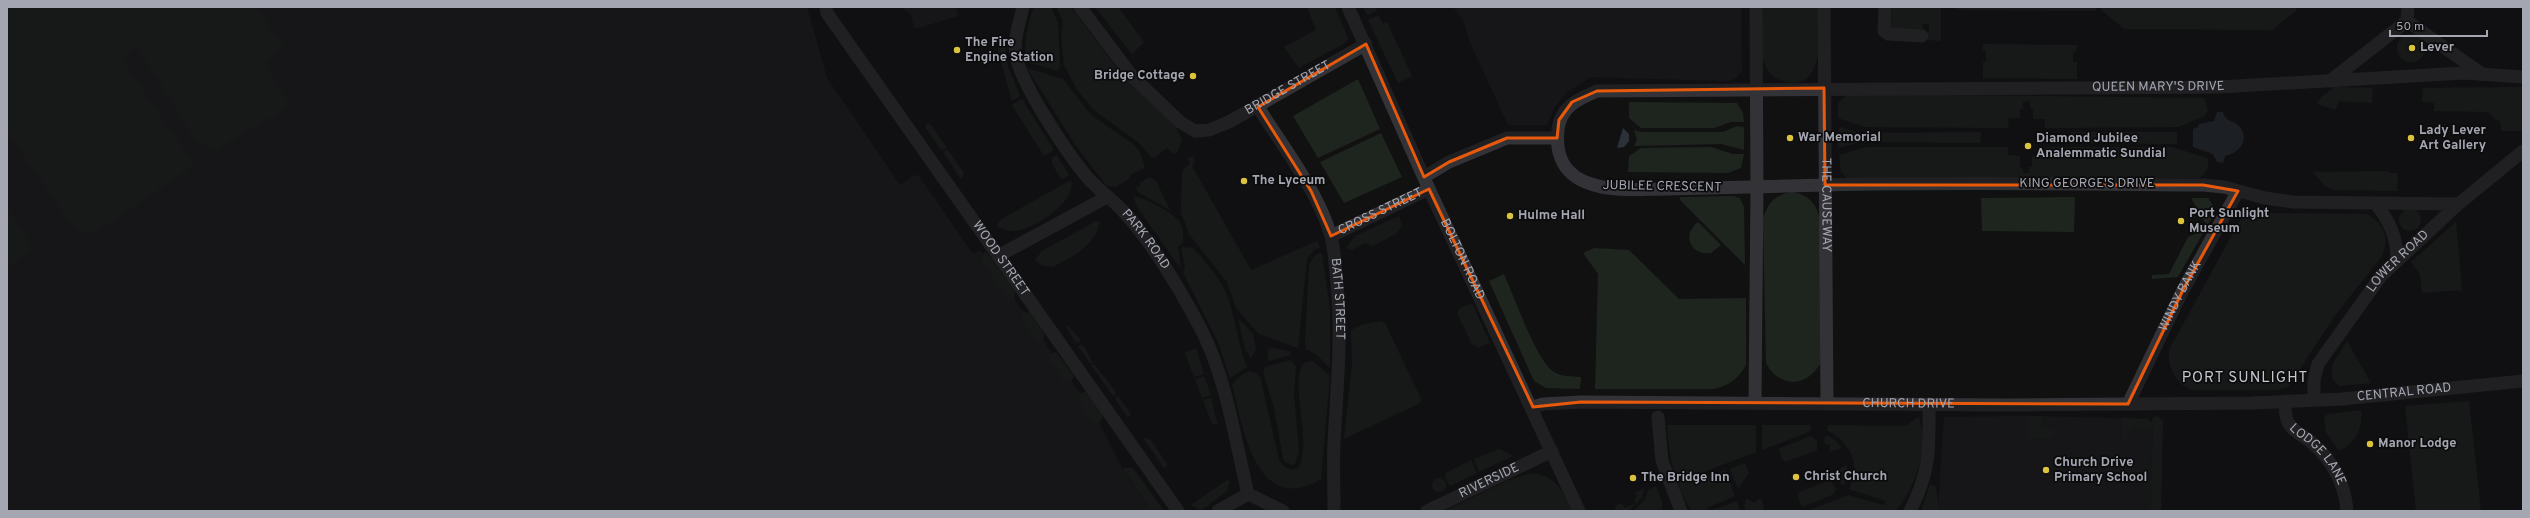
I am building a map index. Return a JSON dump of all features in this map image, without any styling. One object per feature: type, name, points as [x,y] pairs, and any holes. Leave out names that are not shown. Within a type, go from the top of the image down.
[{"type":"street","name":"WOOD STREET","points":[[826,7],[827,14],[1178,511]]},
{"type":"street","name":"PARK ROAD","points":[[1023,7],[1015,54],[1028,88],[1087,177],[1122,210],[1147,242],[1202,333],[1221,380],[1248,494]]},
{"type":"street","name":"BRIDGE STREET","points":[[1080,7],[1132,76],[1180,122],[1195,131],[1209,130],[1258,107],[1366,44]]},
{"type":"street","name":"BOLTON ROAD","points":[[1348,7],[1366,44],[1427,183],[1533,407],[1579,511]]},
{"type":"street","points":[[1755,403],[1757,188],[1756,7]]},
{"type":"street","name":"THE CAUSEWAY","points":[[1824,7],[1827,404]]},
{"type":"street","points":[[1885,7],[1884,31],[1888,34],[1922,36]]},
{"type":"street","points":[[2330,81],[2407,21],[2408,7]]},
{"type":"street","points":[[2407,21],[2482,74]]},
{"type":"street","name":"QUEEN MARY'S DRIVE","points":[[1792,89],[1988,90],[2220,87],[2464,73],[2523,77]]},
{"type":"street","name":"JUBILEE CRESCENT","points":[[1792,89],[1597,91],[1572,102],[1559,120],[1557,138],[1559,156],[1566,169],[1578,178],[1591,184],[1630,189],[1757,188],[1795,186]]},
{"type":"street","name":"BATH STREET","points":[[1258,107],[1311,191],[1331,236],[1339,302],[1340,342],[1340,375],[1334,442],[1334,511]]},
{"type":"street","name":"CROSS STREET","points":[[1331,236],[1427,183],[1449,162],[1507,138],[1557,138]]},
{"type":"street","name":"LOWER ROAD","points":[[2314,400],[2315,375],[2326,350],[2381,276],[2458,204],[2523,151]]},
{"type":"street","name":"KING GEORGE'S DRIVE","points":[[1795,186],[2203,185],[2238,191],[2265,198],[2293,202],[2458,204]]},
{"type":"street","name":"WINDY BANK","points":[[2128,404],[2183,290],[2238,191]]},
{"type":"street","points":[[998,256],[1107,197]]},
{"type":"street","points":[[2376,204],[2393,229],[2397,245],[2397,261]]},
{"type":"street","name":"CENTRAL ROAD","points":[[2284,401],[2314,400],[2523,381]]},
{"type":"street","name":"CHURCH DRIVE","points":[[1533,407],[1543,404],[1581,402],[2128,404],[2284,401]]},
{"type":"street","name":"LODGE LANE","points":[[2284,401],[2287,422],[2295,431],[2310,441],[2331,461],[2340,482],[2347,511]]},
{"type":"street","points":[[1910,511],[1926,475],[1929,449],[1929,404]]},
{"type":"street","points":[[1658,417],[1662,461],[1681,511]]},
{"type":"street","name":"RIVERSIDE","points":[[1427,511],[1552,451]]},
{"type":"street","points":[[1218,511],[1248,494],[1283,511]]},
{"type":"highlighted area","points":[[1366,44],[1424,177],[1449,162],[1507,138],[1557,138],[1559,120],[1572,102],[1597,91],[1824,88],[1825,185],[2203,185],[2238,191],[2183,290],[2128,404],[1581,402],[1533,407],[1429,189],[1331,236],[1311,191],[1258,107]]},
{"type":"shaded area","points":[[7,7],[807,7],[827,78],[900,185],[914,175],[919,176],[972,253],[981,251],[1080,393],[1100,424],[1124,472],[1152,511],[7,511]]},
{"type":"shaded area","points":[[7,7],[256,7],[283,47],[265,63],[290,106],[214,151],[195,139],[137,46],[121,58],[194,165],[95,233],[77,232],[7,132]]},
{"type":"shaded area","points":[[903,7],[956,7],[958,16],[915,29],[910,13],[905,11]]},
{"type":"shaded area","points":[[1034,7],[1051,7],[1058,23],[1060,65],[1058,71],[1026,62],[1025,48],[1027,34]]},
{"type":"shaded area","points":[[1056,7],[1071,7],[1115,66],[1175,126],[1182,140],[1177,152],[1173,154],[1167,148],[1155,157],[1151,157],[1138,142],[1095,111],[1077,90],[1064,65],[1061,37],[1063,21]]},
{"type":"shaded area","points":[[1095,7],[1118,7],[1144,42],[1132,54]]},
{"type":"shaded area","points":[[1307,7],[1335,7],[1348,38],[1345,43],[1299,68],[1284,47],[1316,30]]},
{"type":"shaded area","points":[[1363,7],[1375,7],[1377,11],[1367,15]]},
{"type":"shaded area","points":[[1453,7],[1741,7],[1742,71],[1735,79],[1725,81],[1591,77],[1567,92],[1555,107],[1547,125],[1508,125],[1469,40],[1464,21]]},
{"type":"shaded area","points":[[1762,7],[1818,7],[1819,43],[1814,68],[1808,77],[1799,82],[1786,82],[1779,80],[1768,71],[1762,52]]},
{"type":"shaded area","points":[[1892,7],[1941,7],[1941,41],[1928,40],[1929,24],[1923,24],[1923,32],[1891,29]]},
{"type":"shaded area","points":[[1952,7],[2096,7],[2096,11],[1960,10]]},
{"type":"shaded area","points":[[2101,7],[2295,7],[2297,10],[2272,30],[2124,29],[2101,10]]},
{"type":"shaded area","points":[[1378,15],[1383,24],[1387,22],[1412,76],[1398,83],[1368,20]]},
{"type":"shaded area","points":[[2411,34],[2421,38],[2425,48],[2421,58],[2411,62],[2401,58],[2397,48],[2401,38]]},
{"type":"shaded area","points":[[1005,43],[1008,67],[1020,96],[1012,101],[998,51],[999,45]]},
{"type":"shaded area","points":[[1983,44],[2077,45],[2076,51],[2073,52],[2073,62],[2077,62],[2077,79],[1983,78],[1983,62],[1986,62],[1986,51],[1983,51]]},
{"type":"shaded area","points":[[1027,68],[1063,79],[1091,115],[1133,144],[1140,152],[1145,168],[1130,175],[1130,178],[1116,187],[1106,185],[1076,146]]},
{"type":"shaded area","points":[[1358,79],[1380,129],[1318,158],[1293,116]]},
{"type":"shaded area","points":[[2335,87],[2373,88],[2372,103],[2339,101],[2335,110],[2317,104],[2321,97]]},
{"type":"shaded area","points":[[2523,87],[2523,131],[2501,131],[2500,121],[2496,120],[2488,112],[2434,111],[2434,103],[2422,102],[2423,88]]},
{"type":"shaded area","points":[[1848,94],[2204,98],[2208,110],[2204,116],[2178,127],[2045,128],[2045,119],[2033,119],[2033,109],[2030,108],[2030,101],[2023,102],[2023,109],[2020,109],[2020,118],[2009,118],[2008,128],[1865,127],[1838,118],[1838,103]]},
{"type":"shaded area","points":[[1022,99],[1054,150],[1044,156],[1012,105]]},
{"type":"shaded area","points":[[1629,102],[1737,103],[1743,113],[1744,122],[1731,122],[1714,128],[1641,128],[1629,118]]},
{"type":"shaded area","points":[[2217,112],[2223,112],[2227,119],[2237,124],[2244,136],[2244,141],[2239,149],[2230,155],[2225,156],[2223,163],[2217,162],[2213,154],[2193,147],[2193,129],[2198,127],[2199,124],[2214,121]]},
{"type":"shaded area","points":[[927,123],[931,125],[947,148],[941,150],[925,126]]},
{"type":"shaded area","points":[[1737,126],[1744,127],[1744,150],[1721,144],[1634,146],[1637,140],[1634,130],[1641,132],[1723,132]]},
{"type":"shaded area","points":[[1839,127],[1860,133],[1981,132],[1980,143],[1860,142],[1838,148]]},
{"type":"shaded area","points":[[1623,128],[1629,134],[1629,141],[1624,147],[1617,148]]},
{"type":"shaded area","points":[[2071,132],[2177,132],[2177,144],[2071,143]]},
{"type":"shaded area","points":[[1381,133],[1402,177],[1344,203],[1320,162]]},
{"type":"shaded area","points":[[1711,147],[1733,154],[1744,154],[1741,168],[1728,173],[1628,172],[1629,156],[1641,148]]},
{"type":"shaded area","points":[[1866,147],[2008,147],[2008,155],[2020,156],[2020,168],[2023,168],[2023,173],[2029,173],[2029,167],[2032,167],[2032,156],[2044,155],[2045,147],[2172,147],[2207,158],[2208,164],[2207,169],[2200,178],[1847,178],[1841,172],[1839,155]]},
{"type":"shaded area","points":[[948,150],[964,173],[961,179],[943,152]]},
{"type":"shaded area","points":[[1057,155],[1069,175],[1062,180],[1052,164],[1052,158]]},
{"type":"shaded area","points":[[1193,156],[1195,161],[1192,166],[1251,270],[1317,241],[1320,248],[1315,249],[1307,258],[1298,348],[1259,334],[1236,308],[1227,282],[1189,234],[1181,212],[1182,173],[1184,168],[1189,165],[1190,161],[1186,159]]},
{"type":"shaded area","points":[[2389,171],[2389,173],[2398,173],[2397,191],[2333,190],[2325,186],[2313,172]]},
{"type":"shaded area","points":[[1150,177],[1156,181],[1170,210],[1138,192],[1136,188],[1140,186],[1140,182]]},
{"type":"shaded area","points":[[1071,180],[1071,189],[1067,198],[1060,207],[1040,221],[1029,227],[1011,231],[996,226],[1000,220]]},
{"type":"shaded area","points":[[1792,192],[1803,195],[1811,201],[1817,209],[1820,220],[1820,364],[1814,372],[1807,377],[1800,381],[1793,382],[1785,381],[1778,377],[1771,371],[1766,363],[1763,219],[1767,208],[1773,200],[1781,195]]},
{"type":"shaded area","points":[[1133,196],[1157,205],[1174,216],[1180,222],[1183,236],[1183,242],[1178,247],[1181,269],[1137,207]]},
{"type":"shaded area","points":[[1733,196],[1740,198],[1744,207],[1745,265],[1680,200],[1680,197]]},
{"type":"shaded area","points":[[2075,197],[2074,232],[1982,231],[1981,198]]},
{"type":"shaded area","points":[[2191,198],[2208,198],[2215,208],[2215,213],[2207,226]]},
{"type":"shaded area","points":[[7,208],[32,247],[7,268]]},
{"type":"shaded area","points":[[2410,209],[2414,210],[2420,216],[2420,224],[2414,230],[2410,231],[2406,230],[2400,224],[2399,220],[2400,216],[2406,210]]},
{"type":"shaded area","points":[[2252,213],[2366,214],[2377,221],[2384,231],[2385,243],[2382,256],[2336,314],[2288,387],[2276,390],[2190,390],[2176,378],[2173,373],[2170,363],[2169,350],[2243,215]]},
{"type":"shaded area","points":[[1399,216],[1402,225],[1396,234],[1373,246],[1365,243],[1352,250],[1346,248],[1355,236]]},
{"type":"shaded area","points":[[1096,221],[1100,221],[1094,237],[1076,254],[1053,267],[1041,265],[1035,260],[1042,251]]},
{"type":"shaded area","points":[[1698,222],[1721,245],[1711,253],[1698,251],[1691,244],[1689,238],[1690,233]]},
{"type":"shaded area","points":[[2456,222],[2462,290],[2422,293],[2420,274],[2411,262]]},
{"type":"shaded area","points":[[2199,232],[2203,233],[2178,277],[2152,279],[2152,275],[2169,274],[2188,237]]},
{"type":"shaded area","points":[[1181,247],[1193,248],[1216,275],[1226,293],[1247,367],[1230,378],[1218,342],[1183,272],[1185,267]]},
{"type":"shaded area","points":[[1594,248],[1629,250],[1679,299],[1746,298],[1746,365],[1740,374],[1725,386],[1714,389],[1595,389],[1598,274],[1583,253]]},
{"type":"shaded area","points":[[985,251],[1015,291],[1014,299],[1007,299],[981,259]]},
{"type":"shaded area","points":[[1322,253],[1330,309],[1330,368],[1317,355],[1306,349],[1305,343],[1309,265],[1315,255]]},
{"type":"shaded area","points":[[1504,274],[1526,327],[1540,355],[1547,365],[1557,374],[1563,376],[1581,377],[1580,389],[1546,388],[1534,381],[1489,281]]},
{"type":"shaded area","points":[[1472,303],[1490,343],[1478,348],[1472,344],[1457,313],[1459,309]]},
{"type":"shaded area","points":[[1024,312],[1030,313],[1045,334],[1042,341],[1035,340],[1021,318]]},
{"type":"shaded area","points":[[1238,318],[1253,334],[1256,349],[1251,358],[1245,349]]},
{"type":"shaded area","points":[[1380,321],[1385,323],[1421,399],[1420,403],[1344,439],[1352,365],[1351,330],[1361,325]]},
{"type":"shaded area","points":[[1068,326],[1080,339],[1080,342],[1076,343],[1066,327]]},
{"type":"shaded area","points":[[2347,341],[2371,383],[2339,386],[2332,379],[2332,365]]},
{"type":"shaded area","points":[[1078,346],[1084,346],[1093,363],[1090,363]]},
{"type":"shaded area","points":[[1196,348],[1204,374],[1194,377],[1185,353]]},
{"type":"shaded area","points":[[1274,348],[1289,351],[1291,355],[1268,361],[1268,349]]},
{"type":"shaded area","points":[[1056,352],[1074,376],[1071,382],[1064,381],[1049,359],[1051,354]]},
{"type":"shaded area","points":[[1290,360],[1296,366],[1294,394],[1299,451],[1295,464],[1292,465],[1285,462],[1283,458],[1274,408],[1263,372],[1265,367]]},
{"type":"shaded area","points":[[1313,361],[1330,376],[1321,479],[1299,488],[1281,487],[1267,477],[1256,462],[1241,423],[1232,385],[1244,373],[1252,372],[1260,376],[1279,460],[1287,468],[1298,468],[1302,457],[1303,444],[1299,396],[1300,370],[1305,362]]},
{"type":"shaded area","points":[[1094,364],[1116,392],[1115,395],[1113,396],[1091,365]]},
{"type":"shaded area","points":[[1204,376],[1211,395],[1202,398],[1195,379]]},
{"type":"shaded area","points":[[1084,392],[1087,393],[1103,416],[1099,423],[1092,421],[1078,400],[1079,394]]},
{"type":"shaded area","points":[[1118,396],[1131,414],[1128,418],[1115,398]]},
{"type":"shaded area","points":[[1211,398],[1218,425],[1212,424],[1203,400]]},
{"type":"shaded area","points":[[2469,401],[2481,511],[2416,511],[2405,406]]},
{"type":"shaded area","points":[[2361,410],[2361,424],[2357,435],[2350,444],[2339,451],[2326,432],[2324,417],[2328,414]]},
{"type":"shaded area","name":"Church Drive Primary School","points":[[2029,416],[2147,419],[2153,423],[2150,511],[1938,511],[1944,417]]},
{"type":"shaded area","points":[[2029,416],[2042,416],[2041,430],[2053,430],[2053,438],[2028,438]]},
{"type":"shaded area","points":[[2157,416],[2163,421],[2161,511],[2150,511],[2153,427],[2133,427],[2124,446],[2121,418],[2147,419],[2153,423],[2152,418]]},
{"type":"shaded area","points":[[1919,417],[1922,429],[1922,442],[1919,467],[1915,479],[1896,511],[1807,511],[1848,495],[1883,505],[1886,501],[1849,489],[1853,480],[1854,471],[1852,455],[1842,441],[1827,430],[1828,425],[1905,426]]},
{"type":"shaded area","points":[[1667,425],[1756,425],[1756,452],[1690,477],[1692,483],[1725,470],[1735,496],[1707,508],[1710,511],[1691,511],[1680,489],[1673,470]]},
{"type":"shaded area","points":[[1762,425],[1811,425],[1811,431],[1762,450]]},
{"type":"shaded area","points":[[1827,435],[1836,441],[1841,448],[1830,452],[1830,445],[1825,444],[1823,439]]},
{"type":"shaded area","points":[[1811,436],[1817,441],[1817,450],[1785,462],[1784,459],[1782,460],[1780,453],[1781,451],[1778,449]]},
{"type":"shaded area","points":[[1143,438],[1150,439],[1167,464],[1166,467],[1164,468]]},
{"type":"shaded area","points":[[1499,449],[1513,456],[1479,472],[1474,459]]},
{"type":"shaded area","points":[[1471,460],[1477,473],[1450,486],[1445,478],[1446,473]]},
{"type":"shaded area","points":[[1745,463],[1749,473],[1738,489],[1730,469]]},
{"type":"shaded area","points":[[1847,465],[1848,476],[1844,484],[1841,484],[1839,479],[1842,475],[1838,469]]},
{"type":"shaded area","points":[[1122,468],[1133,468],[1164,511],[1152,511]]},
{"type":"shaded area","points":[[1532,473],[1547,477],[1553,481],[1562,491],[1572,511],[1444,511],[1509,480]]},
{"type":"shaded area","points":[[1439,478],[1444,480],[1446,485],[1444,490],[1439,492],[1434,490],[1432,485],[1434,480]]},
{"type":"shaded area","points":[[1227,480],[1230,481],[1227,491],[1203,509],[1200,510],[1191,505]]},
{"type":"shaded area","points":[[1830,480],[1836,489],[1834,494],[1802,507],[1798,497],[1799,494],[1797,493]]},
{"type":"shaded area","points":[[1930,484],[1936,487],[1939,511],[1921,511]]},
{"type":"shaded area","points":[[1656,486],[1663,504],[1661,511],[1634,511],[1645,499],[1648,490]]},
{"type":"shaded area","points":[[1644,488],[1642,498],[1628,511],[1612,511],[1616,509],[1615,506],[1621,503],[1625,508],[1636,503],[1634,500],[1637,498],[1635,493]]},
{"type":"shaded area","points":[[1761,498],[1763,508],[1766,511],[1746,511],[1744,506],[1746,499],[1756,503],[1757,500]]},
{"type":"shaded area","points":[[1737,501],[1740,511],[1710,511]]},
{"type":"place","name":"Lever","points":[[2412,48]]},
{"type":"place","name":"The Fire Engine Station","points":[[957,50]]},
{"type":"place","name":"Bridge Cottage","points":[[1193,76]]},
{"type":"place","name":"War Memorial","points":[[1790,138]]},
{"type":"place","name":"Lady Lever Art Gallery","points":[[2411,138]]},
{"type":"place","name":"Diamond Jubilee Analemmatic Sundial","points":[[2028,146]]},
{"type":"place","name":"The Lyceum","points":[[1244,181]]},
{"type":"place","name":"Hulme Hall","points":[[1510,216]]},
{"type":"place","name":"Port Sunlight Museum","points":[[2181,221]]},
{"type":"place","name":"Manor Lodge","points":[[2370,444]]},
{"type":"place","name":"Church Drive Primary School","points":[[2046,470]]},
{"type":"place","name":"Christ Church","points":[[1796,477]]},
{"type":"place","name":"The Bridge Inn","points":[[1633,478]]},
{"type":"district","name":"PORT SUNLIGHT","points":[[2245,378]]}]
